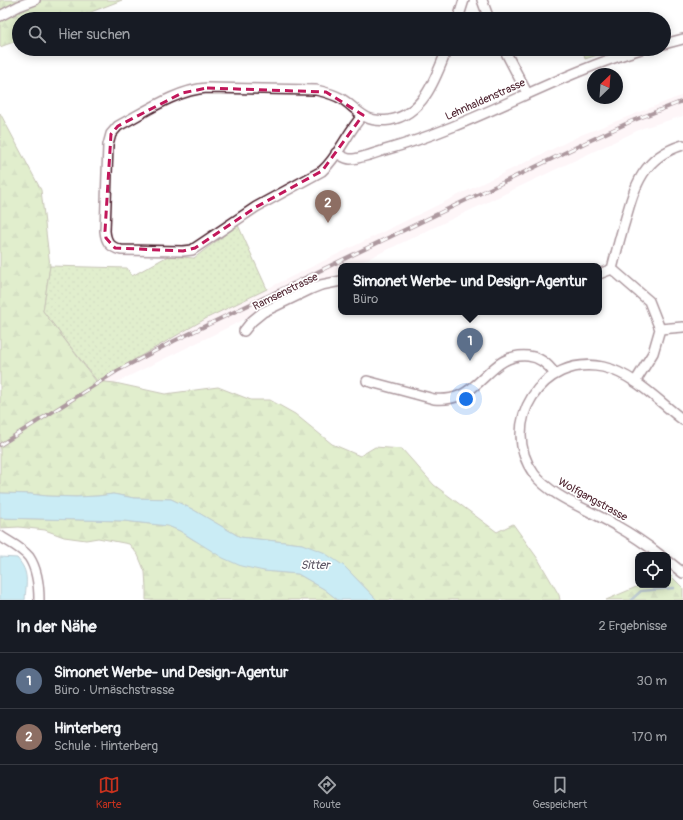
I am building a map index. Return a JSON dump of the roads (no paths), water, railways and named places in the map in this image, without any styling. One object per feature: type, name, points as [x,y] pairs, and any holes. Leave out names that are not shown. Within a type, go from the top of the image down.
[{"type":"street","points":[[0,16],[35,0]]},
{"type":"street","points":[[460,12],[464,0]]},
{"type":"street","points":[[482,0],[486,12]]},
{"type":"street","points":[[671,42],[683,39]]},
{"type":"street","points":[[362,115],[353,126],[330,163],[322,171],[256,207],[192,250],[183,252],[121,250],[114,248],[106,238],[108,145],[111,134],[118,126],[182,93],[194,89],[207,88],[316,90],[338,97],[362,115],[372,119],[386,120],[400,117],[412,110],[421,101],[431,85],[443,56]]},
{"type":"street","points":[[508,56],[527,93]]},
{"type":"street","name":"Lehnhaldenstrasse","points":[[336,153],[351,159],[404,145],[444,131],[527,93],[581,70],[619,56]]},
{"type":"street","points":[[612,269],[632,195],[640,176],[662,153],[683,145]]},
{"type":"street","points":[[602,273],[612,269]]},
{"type":"street","points":[[612,269],[649,301],[660,329],[653,353],[635,382]]},
{"type":"street","name":"Ramsenstrasse","points":[[244,331],[252,321],[264,312],[311,289],[321,285],[338,282]]},
{"type":"street","points":[[660,329],[683,327]]},
{"type":"street","points":[[367,381],[442,399],[460,396],[499,364],[513,357],[521,356],[537,358],[548,365],[555,374]]},
{"type":"street","name":"Wolfgangstrasse","points":[[656,552],[616,525],[550,489],[533,472],[526,459],[522,445],[521,430],[524,416],[534,394],[555,374],[570,367],[594,366],[618,372],[635,382],[683,420]]},
{"type":"street","points":[[0,536],[19,548],[28,556],[35,570],[39,588],[39,600]]},
{"type":"street","points":[[671,563],[683,573]]},
{"type":"water","name":"Sitter","points":[[0,493],[76,497],[113,494],[134,498],[171,499],[192,509],[240,537],[302,544],[323,552],[344,566],[377,600],[338,600],[324,589],[298,574],[264,571],[241,566],[223,558],[180,531],[168,526],[124,521],[0,518]]},
{"type":"water","points":[[0,557],[17,558],[24,568],[26,573],[25,600],[0,600]]},
{"type":"waterway","points":[[631,600],[641,591],[674,588]]},
{"type":"railway","points":[[0,445],[117,371],[174,341],[591,140],[632,121],[683,101]]},
{"type":"place","name":"Hinterberg","points":[[328,223]]},
{"type":"place","name":"Simonet Werbe- und Design-Agentur","points":[[470,361]]}]
